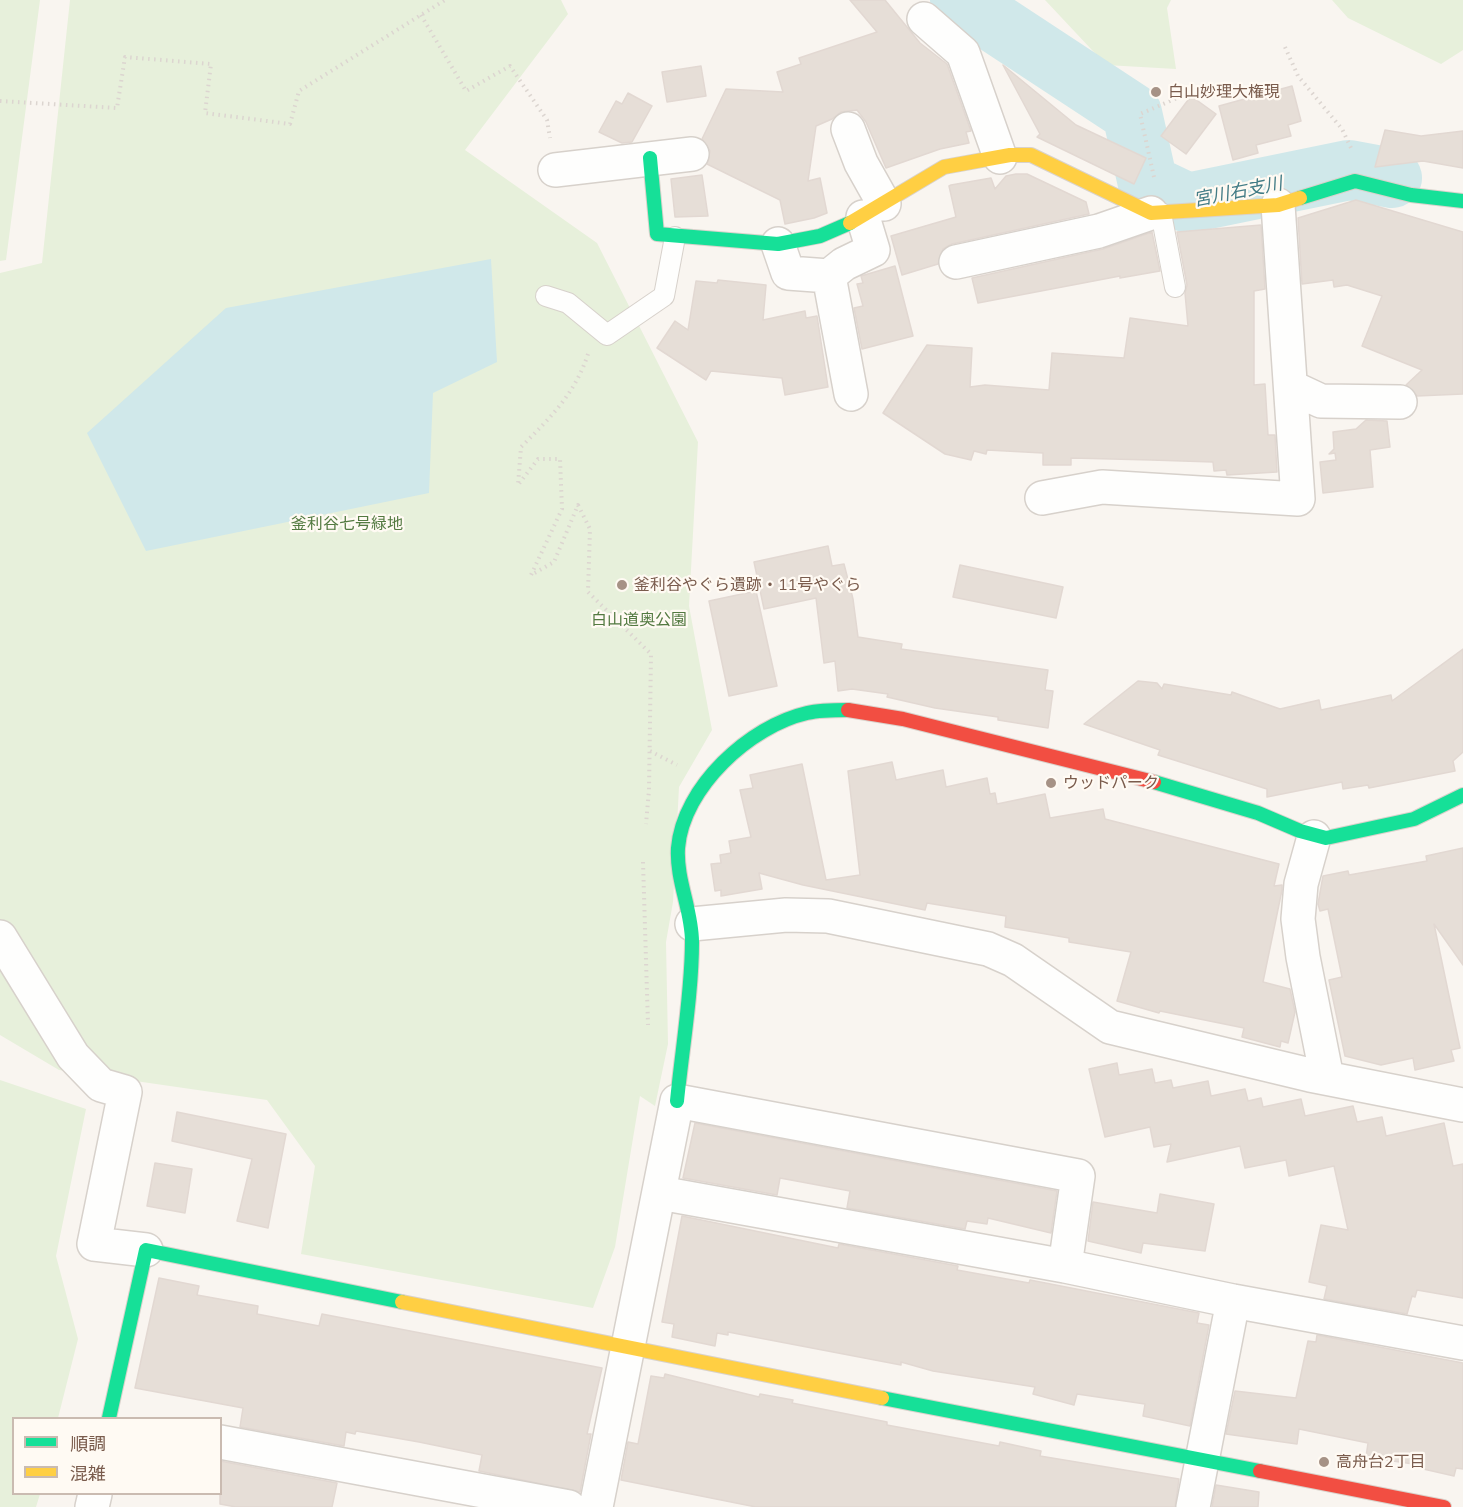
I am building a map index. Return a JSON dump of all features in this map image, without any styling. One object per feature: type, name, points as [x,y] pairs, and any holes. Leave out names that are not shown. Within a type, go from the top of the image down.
[{"type":"street","points":[[924,19],[963,53],[1000,158]]},
{"type":"street","points":[[778,244],[788,273],[830,276],[844,264],[873,250],[874,210],[861,163],[848,129]]},
{"type":"street","points":[[555,170],[692,154]]},
{"type":"street","points":[[650,158],[657,234],[675,237],[778,244],[820,236],[874,210],[944,167],[1031,155],[1156,213]]},
{"type":"street","points":[[956,262],[1099,231],[1156,213],[1278,205],[1355,182],[1411,195],[1463,201]]},
{"type":"street","points":[[1042,498],[1102,487],[1298,499],[1278,205]]},
{"type":"street","points":[[830,276],[851,394]]},
{"type":"street","points":[[1291,387],[1321,401],[1400,402]]},
{"type":"street","points":[[596,1507],[677,1101],[692,924],[678,872],[680,834],[691,806],[727,757],[792,716],[831,710],[884,716],[1110,769],[1259,813],[1314,837],[1326,838],[1403,825],[1440,810],[1463,795]]},
{"type":"street","points":[[1314,837],[1301,884],[1298,919],[1303,957],[1327,1078]]},
{"type":"street","points":[[692,924],[786,915],[828,916],[988,949],[1013,960],[1110,1027],[1327,1078],[1463,1105]]},
{"type":"street","points":[[0,937],[73,1056],[101,1085],[125,1092],[94,1244],[146,1250],[628,1348],[1444,1507]]},
{"type":"street","points":[[677,1101],[1078,1176],[1065,1266]]},
{"type":"street","points":[[660,1193],[1065,1266],[1233,1301],[1463,1343]]},
{"type":"street","points":[[109,1417],[146,1250]]},
{"type":"street","points":[[1193,1507],[1233,1301]]},
{"type":"street","points":[[222,1442],[569,1507]]},
{"type":"lane","points":[[1156,213],[1175,287]]},
{"type":"lane","points":[[546,296],[568,303],[607,335],[664,296],[675,237]]},
{"type":"path","points":[[0,100],[117,108],[125,57],[211,64],[205,113],[290,124],[299,92],[445,0]]},
{"type":"path","points":[[421,15],[466,91],[510,66],[547,120],[555,170]]},
{"type":"path","points":[[1285,46],[1298,76],[1342,129],[1353,153],[1355,182]]},
{"type":"path","points":[[1156,213],[1140,114],[1184,95]]},
{"type":"path","points":[[587,320],[589,350],[580,379],[553,416],[521,447],[518,485],[538,459],[560,459],[562,509],[531,575],[554,562],[578,506],[590,530],[588,592],[651,654],[649,790],[645,832]]},
{"type":"path","points":[[643,853],[641,874],[646,989]]},
{"type":"green space","points":[[0,0],[40,0],[6,260],[0,261]]},
{"type":"green space","name":"釜利谷七号緑地","points":[[70,0],[561,0],[568,14],[465,150],[597,243],[698,442],[689,606],[712,730],[679,787],[673,902],[666,942],[668,1044],[655,1106],[640,1096],[615,1247],[593,1308],[301,1254],[315,1166],[267,1100],[59,1070],[0,1035],[0,273],[42,263]]},
{"type":"green space","points":[[1045,0],[1171,0],[1167,8],[1176,69],[1106,65]]},
{"type":"green space","points":[[1332,0],[1463,0],[1463,50],[1441,64],[1348,18]]},
{"type":"green space","points":[[0,1080],[86,1109],[56,1256],[78,1339],[58,1417],[12,1417],[12,1495],[40,1495],[36,1507],[0,1507]]},
{"type":"water","points":[[491,259],[497,362],[433,393],[429,493],[146,551],[87,433],[226,308]]},
{"type":"building","points":[[850,0],[885,0],[920,43],[947,64],[971,131],[966,132],[969,143],[940,149],[886,168],[866,122],[857,110],[841,112],[816,126],[808,181],[820,178],[827,213],[785,224],[780,200],[707,164],[710,151],[702,139],[726,89],[783,92],[777,72],[801,64],[799,58],[877,32]]},
{"type":"building","points":[[1003,65],[1076,125],[1146,158],[1134,184],[1037,137],[1040,134]]},
{"type":"building","points":[[701,66],[706,96],[667,102],[662,72]]},
{"type":"building","points":[[1292,86],[1301,121],[1288,125],[1291,136],[1256,145],[1258,153],[1233,160],[1219,106]]},
{"type":"building","points":[[628,93],[652,106],[632,142],[622,143],[599,132],[616,101],[622,104]]},
{"type":"building","points":[[1191,96],[1216,114],[1186,154],[1161,136]]},
{"type":"building","points":[[1385,130],[1421,136],[1463,131],[1463,168],[1423,161],[1375,167]]},
{"type":"building","points":[[1027,174],[1086,202],[1089,214],[952,244],[943,249],[938,264],[902,275],[891,236],[956,217],[949,186],[951,185],[991,178],[995,189],[1006,176]]},
{"type":"building","points":[[702,175],[708,216],[675,217],[671,179]]},
{"type":"building","points":[[1356,200],[1463,232],[1463,394],[1417,396],[1406,385],[1422,370],[1362,346],[1382,296],[1347,285],[1334,287],[1333,280],[1302,284],[1298,218]]},
{"type":"building","points":[[1261,225],[1265,289],[1254,291],[1254,385],[1265,384],[1268,435],[1275,435],[1277,472],[1227,475],[1226,470],[1214,471],[1213,462],[1151,460],[1071,458],[1071,465],[1043,465],[1043,453],[987,450],[986,454],[974,451],[971,460],[945,454],[883,413],[927,345],[972,348],[970,387],[985,385],[1049,390],[1052,353],[1124,358],[1130,318],[1188,326],[1185,293],[1187,285],[1177,232]]},
{"type":"building","points":[[1152,232],[1160,271],[1120,278],[1120,276],[978,303],[972,278],[1103,249]]},
{"type":"building","points":[[895,266],[913,336],[862,349],[854,308],[863,306],[857,284],[863,283],[861,276]]},
{"type":"building","points":[[718,280],[766,285],[763,320],[805,311],[806,318],[817,316],[828,387],[785,395],[782,378],[711,371],[706,380],[657,348],[675,321],[688,330],[696,281],[717,283]]},
{"type":"building","points":[[1366,420],[1387,421],[1390,447],[1370,450],[1373,487],[1323,493],[1320,462],[1336,460],[1335,453],[1329,454],[1334,449],[1333,432],[1356,429]]},
{"type":"building","points":[[828,546],[832,566],[844,564],[853,599],[858,637],[902,644],[901,649],[1048,670],[1045,690],[1053,691],[1048,728],[998,720],[998,717],[935,708],[887,697],[888,694],[852,689],[838,691],[835,661],[824,663],[816,598],[764,609],[754,562]]},
{"type":"building","points":[[960,565],[1063,587],[1056,618],[953,597]]},
{"type":"building","points":[[756,591],[777,686],[729,696],[709,601]]},
{"type":"building","points":[[1463,649],[1463,752],[1453,761],[1455,771],[1369,788],[1368,785],[1343,789],[1342,782],[1267,797],[1267,789],[1158,755],[1160,750],[1084,724],[1138,681],[1157,683],[1162,689],[1164,684],[1231,695],[1232,692],[1280,709],[1319,700],[1321,710],[1391,695],[1392,701]]},
{"type":"building","points":[[892,762],[896,780],[943,770],[946,787],[987,778],[990,794],[995,793],[997,804],[1045,794],[1050,818],[1103,809],[1105,819],[1279,864],[1274,886],[1282,885],[1282,890],[1263,982],[1290,989],[1295,1012],[1288,1043],[1281,1041],[1280,1047],[1242,1037],[1244,1028],[1160,1011],[1159,1013],[1117,1001],[1131,952],[1069,942],[1069,938],[1005,927],[1006,916],[927,903],[925,910],[803,885],[759,873],[762,889],[721,896],[721,890],[715,891],[711,864],[721,863],[720,855],[731,853],[729,841],[751,837],[740,790],[753,788],[750,775],[802,764],[826,880],[860,875],[848,771]]},
{"type":"building","points":[[1463,848],[1463,965],[1434,924],[1460,1048],[1451,1050],[1454,1061],[1415,1070],[1413,1058],[1381,1065],[1345,1056],[1329,980],[1342,977],[1328,909],[1320,911],[1318,904],[1323,876],[1348,871],[1349,875],[1427,861],[1426,856]]},
{"type":"building","points":[[1117,1063],[1119,1075],[1152,1069],[1155,1083],[1171,1080],[1173,1088],[1208,1081],[1211,1096],[1245,1089],[1248,1101],[1261,1098],[1263,1107],[1301,1099],[1305,1116],[1353,1106],[1357,1122],[1382,1117],[1386,1136],[1444,1123],[1453,1166],[1463,1164],[1463,1298],[1417,1290],[1415,1297],[1412,1296],[1407,1314],[1324,1299],[1327,1286],[1309,1282],[1321,1225],[1348,1230],[1334,1166],[1289,1176],[1286,1160],[1245,1168],[1240,1146],[1167,1162],[1171,1144],[1154,1147],[1150,1127],[1105,1137],[1089,1069]]},
{"type":"building","points":[[177,1112],[286,1134],[268,1228],[237,1221],[252,1159],[172,1141]]},
{"type":"building","points":[[695,1123],[1057,1191],[1051,1233],[988,1218],[987,1224],[967,1221],[965,1229],[847,1208],[850,1191],[780,1178],[777,1195],[683,1178]]},
{"type":"building","points":[[155,1163],[192,1169],[185,1213],[147,1206]]},
{"type":"building","points":[[1160,1194],[1214,1204],[1205,1251],[1143,1243],[1141,1253],[1088,1241],[1093,1202],[1157,1213]]},
{"type":"building","points":[[682,1216],[838,1248],[839,1244],[958,1266],[957,1270],[1029,1283],[1030,1280],[1199,1313],[1197,1323],[1209,1325],[1190,1426],[1143,1416],[1145,1404],[1077,1394],[1074,1405],[1033,1394],[1035,1387],[933,1371],[901,1362],[901,1365],[728,1332],[728,1335],[717,1333],[715,1346],[672,1337],[674,1324],[662,1322]]},
{"type":"building","points":[[159,1278],[199,1286],[197,1295],[258,1306],[257,1314],[319,1326],[322,1314],[602,1368],[587,1434],[591,1434],[580,1492],[479,1471],[482,1455],[419,1442],[356,1431],[355,1434],[346,1432],[344,1446],[240,1427],[243,1408],[135,1388]]},
{"type":"building","points":[[1317,1335],[1463,1363],[1463,1469],[1456,1468],[1454,1476],[1419,1468],[1420,1465],[1366,1457],[1368,1443],[1299,1429],[1297,1444],[1226,1434],[1235,1391],[1296,1398],[1308,1341],[1316,1342]]},
{"type":"building","points":[[665,1374],[759,1397],[760,1394],[793,1400],[792,1403],[887,1422],[887,1425],[999,1446],[1000,1442],[1041,1451],[1040,1456],[1179,1479],[1175,1507],[756,1507],[621,1480],[628,1442],[638,1444],[651,1376],[664,1378]]},
{"type":"building","points":[[222,1461],[337,1483],[332,1507],[236,1507],[220,1504]]},
{"type":"building","points":[[1216,1485],[1259,1492],[1258,1507],[1212,1507]]},
{"type":"waterway","name":"宮川右支川","points":[[960,0],[1132,113],[1148,184],[1188,203],[1349,170],[1392,178]]},
{"type":"traffic: fast","points":[[650,158],[657,234],[778,244],[820,236],[850,223]]},
{"type":"traffic: fast","points":[[1300,198],[1355,181],[1411,195],[1463,201]]},
{"type":"traffic: fast","points":[[677,1101],[692,961],[690,918],[679,872],[678,848],[683,825],[692,803],[723,762],[742,745],[764,731],[785,720],[807,713],[848,710]]},
{"type":"traffic: fast","points":[[1154,782],[1258,813],[1300,831],[1326,838],[1414,819],[1463,795]]},
{"type":"traffic: fast","points":[[109,1417],[146,1250],[402,1302]]},
{"type":"traffic: fast","points":[[882,1398],[1260,1471]]},
{"type":"traffic: slow","points":[[850,223],[944,167],[1010,155],[1031,155],[1151,213],[1278,205],[1300,198]]},
{"type":"traffic: slow","points":[[402,1302],[882,1398]]},
{"type":"traffic: jam","points":[[848,710],[903,719],[1154,782]]},
{"type":"traffic: jam","points":[[1260,1471],[1444,1507]]},
{"type":"place","name":"白山妙理大権現","points":[[1156,92]]},
{"type":"place","name":"釜利谷やぐら遺跡・11号やぐら","points":[[622,585]]},
{"type":"place","name":"ウッドパーク","points":[[1051,783]]},
{"type":"place","name":"高舟台2丁目","points":[[1324,1462]]},
{"type":"park label","name":"白山道奥公園","points":[[639,620]]}]
